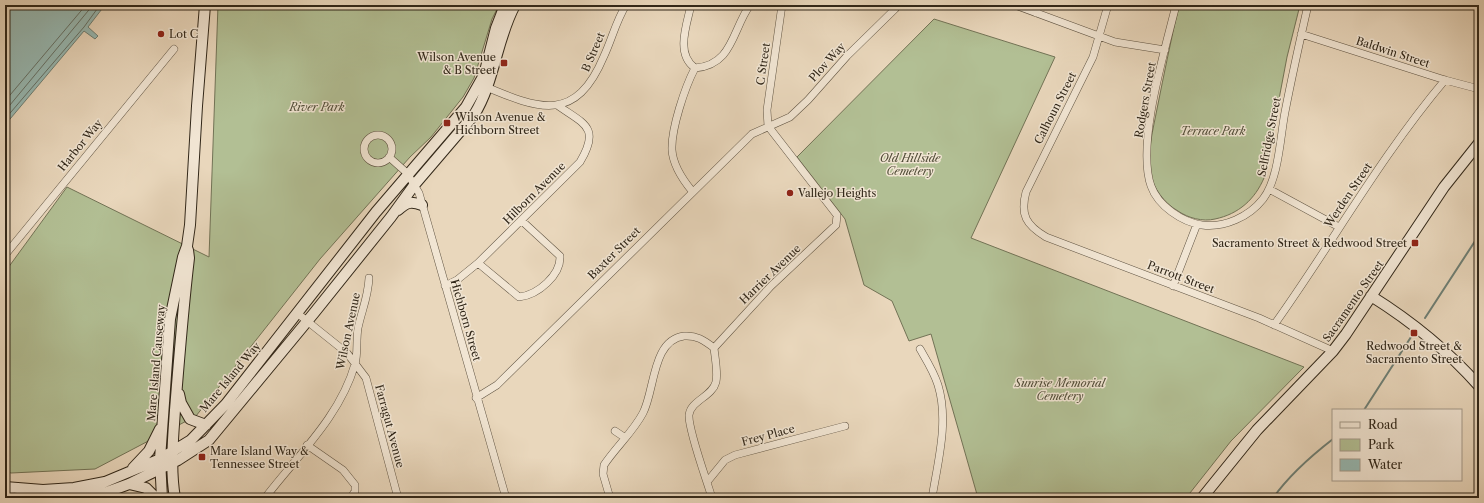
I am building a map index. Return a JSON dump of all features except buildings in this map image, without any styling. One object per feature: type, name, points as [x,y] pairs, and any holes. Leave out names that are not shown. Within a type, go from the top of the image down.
[{"type":"main road","name":"Mare Island Causeway","points":[[196,106],[199,5]]},
{"type":"main road","name":"Mare Island Causeway","points":[[175,498],[172,482],[177,384],[189,258],[187,246],[196,106],[205,5]]},
{"type":"main road","points":[[408,174],[454,124],[484,86],[496,28],[505,5]]},
{"type":"main road","points":[[414,184],[474,115],[503,33],[515,5]]},
{"type":"main road","name":"Sacramento Street","points":[[1202,498],[1257,430],[1333,351],[1444,187],[1479,143]]},
{"type":"main road","name":"Mare Island Way","points":[[75,498],[108,492],[129,484],[160,465],[191,440],[226,404],[408,174]]},
{"type":"main road","name":"Mare Island Way","points":[[5,487],[43,490],[74,488],[105,482],[122,475],[173,463],[209,440],[308,321],[391,217],[414,184]]},
{"type":"main road","points":[[391,217],[406,203],[412,202],[422,205]]},
{"type":"main road","name":"Mare Island Causeway","points":[[162,498],[160,465],[170,319],[182,257],[187,246]]},
{"type":"main road","points":[[1371,296],[1402,316],[1432,341],[1479,386]]},
{"type":"main road","points":[[177,384],[186,412],[194,421],[206,424]]},
{"type":"main road","points":[[122,475],[134,467],[150,451],[163,420]]},
{"type":"main road","points":[[129,484],[146,488],[156,498]]},
{"type":"main road","points":[[5,497],[14,498]]},
{"type":"street","name":"B Street","points":[[484,86],[539,106],[557,105],[580,95],[588,86],[602,62],[618,20],[626,5]]},
{"type":"street","points":[[691,5],[684,44],[686,60],[695,68]]},
{"type":"street","points":[[695,68],[713,65],[723,56],[750,5]]},
{"type":"street","name":"C Street","points":[[768,126],[767,110],[782,5]]},
{"type":"street","name":"Plov Way","points":[[768,126],[790,117],[804,104],[847,56],[898,5]]},
{"type":"street","points":[[1015,5],[1100,37],[1130,46],[1165,50]]},
{"type":"street","points":[[1036,13],[1039,5]]},
{"type":"street","name":"Calhoun Street","points":[[1026,219],[1022,206],[1026,192],[1093,57],[1108,5]]},
{"type":"street","name":"Rodgers Street","points":[[1176,5],[1152,110],[1148,138],[1148,174],[1151,186],[1162,203],[1176,215],[1197,224]]},
{"type":"street","name":"Selfridge Street","points":[[1197,224],[1214,227],[1239,218],[1263,199],[1269,189],[1273,180],[1285,112],[1308,5]]},
{"type":"street","name":"Baldwin Street","points":[[1301,34],[1444,80],[1479,89]]},
{"type":"street","name":"Harbor Way","points":[[5,255],[174,49]]},
{"type":"street","points":[[692,191],[678,170],[672,151],[678,117],[686,86],[695,68]]},
{"type":"street","name":"Werden Street","points":[[1274,325],[1308,278],[1339,227],[1406,128],[1444,80]]},
{"type":"street","name":"Hilborn Avenue","points":[[445,286],[457,280],[478,263],[580,162],[590,143],[589,130],[581,121],[557,105]]},
{"type":"street","name":"Baxter Street","points":[[476,398],[497,385],[692,191],[752,134],[768,126]]},
{"type":"street","name":"Harrier Avenue","points":[[714,348],[771,286],[836,225],[837,215],[768,126]]},
{"type":"street","name":"Hichborn Street","points":[[389,157],[408,174],[414,184],[422,205],[476,398],[506,498]]},
{"type":"street","points":[[1269,189],[1339,227]]},
{"type":"street","name":"Parrott Street","points":[[1026,219],[1033,230],[1046,238],[1274,325],[1333,351]]},
{"type":"street","points":[[478,263],[519,296],[526,296],[539,290],[556,272],[560,264],[560,256],[522,221]]},
{"type":"street","points":[[1173,286],[1197,224]]},
{"type":"street","name":"Wilson Avenue","points":[[265,498],[308,445],[340,401],[355,363],[356,341],[368,295],[369,278]]},
{"type":"street","name":"Farragut Avenue","points":[[297,313],[347,353],[366,378],[398,498]]},
{"type":"street","points":[[610,498],[603,474],[604,464],[643,413],[661,353],[667,344],[678,337],[692,335],[703,340],[714,348],[716,381],[713,389],[691,410],[689,416],[692,432],[712,498]]},
{"type":"street","points":[[920,349],[933,372],[939,390],[943,413],[941,439],[932,498]]},
{"type":"street","name":"Frey Place","points":[[707,482],[725,460],[735,455],[845,426]]},
{"type":"street","points":[[615,431],[624,437]]},
{"type":"street","points":[[308,445],[343,470],[355,485],[351,498]]},
{"type":"green space","name":"River Park","points":[[218,5],[499,5],[492,19],[474,78],[463,97],[431,137],[410,157],[320,259],[196,416],[95,469],[11,473],[5,471],[5,272],[67,187],[209,257]]},
{"type":"green space","name":"Terrace Park","points":[[1179,5],[1300,5],[1287,57],[1264,178],[1256,193],[1239,209],[1224,217],[1210,220],[1201,220],[1191,217],[1168,204],[1156,189],[1150,172],[1149,157],[1152,133]]},
{"type":"green space","name":"Sunrise Memorial Cemetery","points":[[934,19],[1055,57],[971,238],[1304,367],[1231,441],[1186,498],[978,498],[931,334],[909,341],[892,301],[864,285],[845,219],[797,157]]},
{"type":"water","points":[[5,5],[105,5],[88,27],[98,36],[95,39],[84,31],[5,125]]},
{"type":"waterway","points":[[1425,318],[1479,235]]},
{"type":"waterway","points":[[1365,409],[1411,337]]},
{"type":"waterway","points":[[1273,498],[1286,481],[1301,466],[1332,440]]},
{"type":"place","name":"Lot C","points":[[161,34]]},
{"type":"place","name":"Wilson Avenue & B Street","points":[[504,63]]},
{"type":"place","name":"Wilson Avenue & Hichborn Street","points":[[447,123]]},
{"type":"place","name":"Vallejo Heights","points":[[790,193]]},
{"type":"place","name":"Sacramento Street & Redwood Street","points":[[1415,243]]},
{"type":"place","name":"Redwood Street & Sacramento Street","points":[[1414,333]]},
{"type":"place","name":"Mare Island Way & Tennessee Street","points":[[202,457]]},
{"type":"park label","name":"Old Hillside Cemetery","points":[[910,164]]}]
